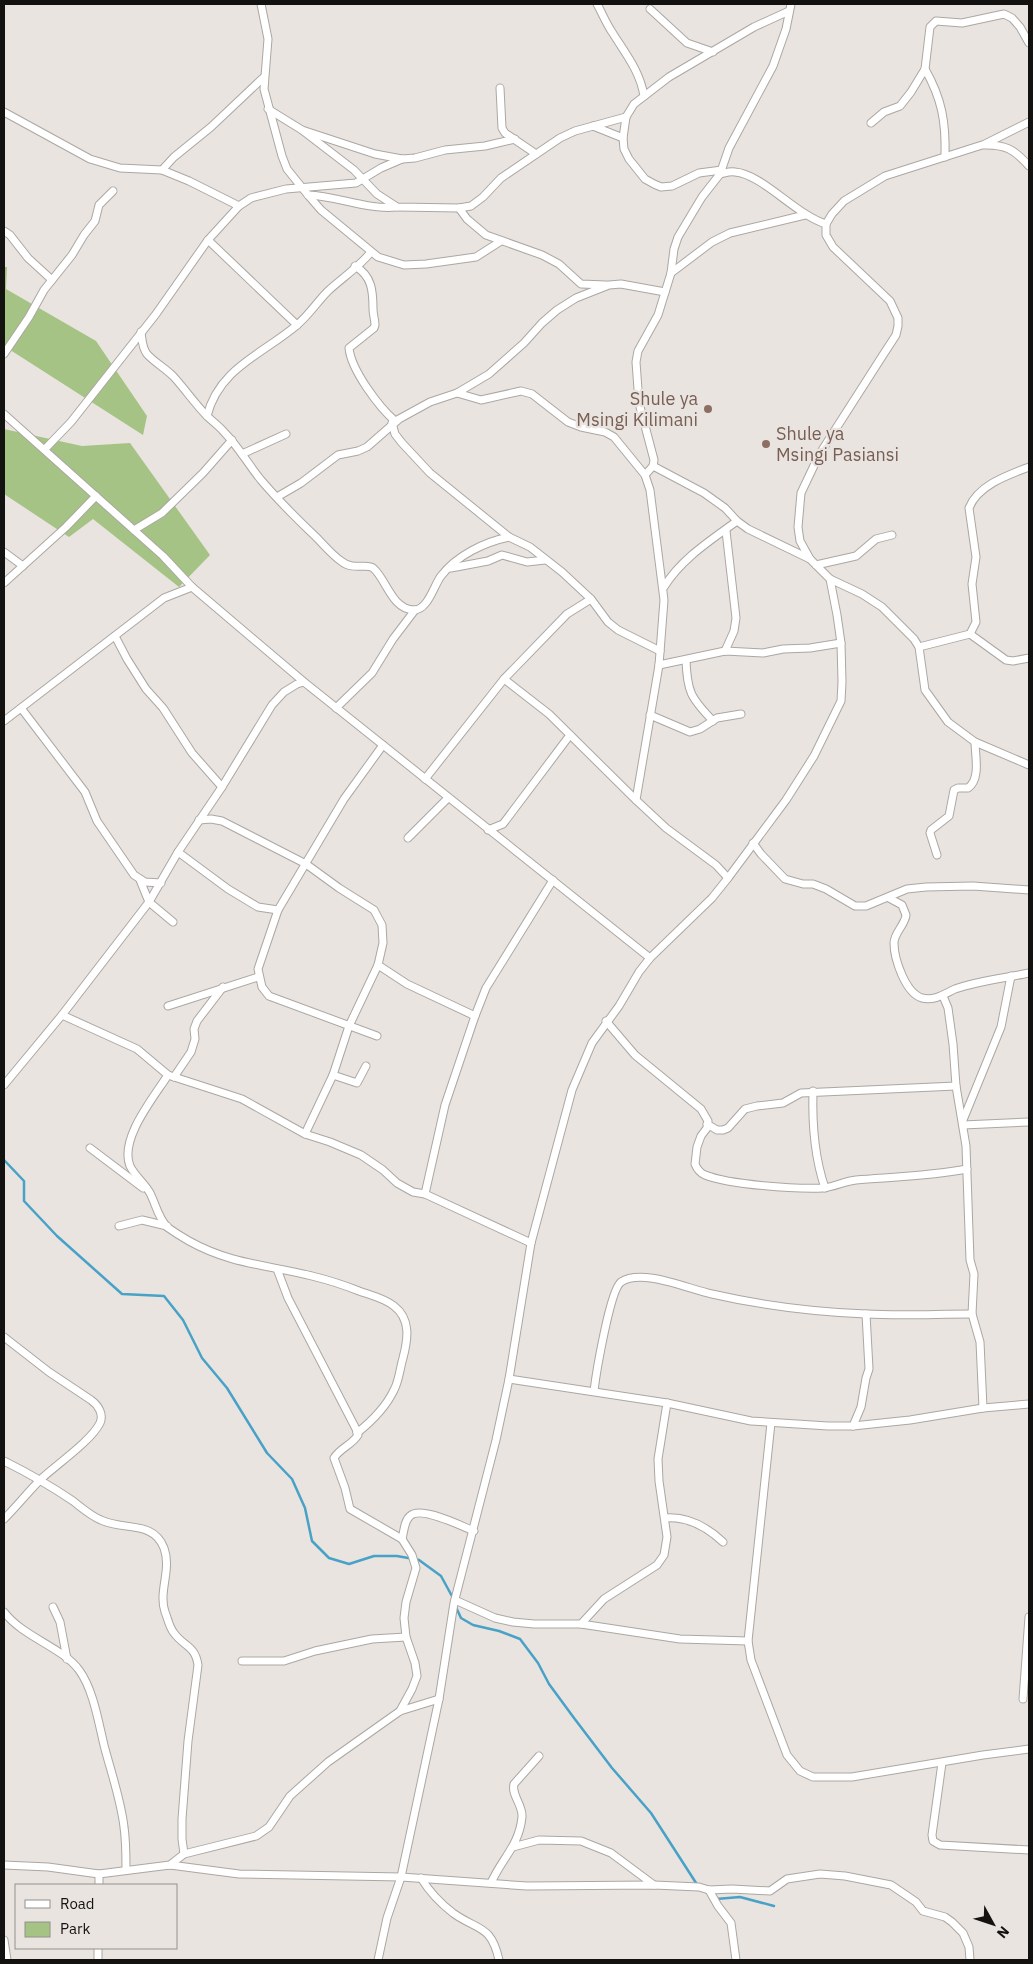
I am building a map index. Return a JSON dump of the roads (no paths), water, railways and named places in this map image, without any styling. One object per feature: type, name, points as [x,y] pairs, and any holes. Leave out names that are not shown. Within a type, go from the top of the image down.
[{"type":"street","points":[[261,4],[268,39],[264,90],[282,156],[287,169],[308,195],[342,229],[378,257],[404,265],[476,257],[501,241]]},
{"type":"street","points":[[597,4],[641,80],[644,96]]},
{"type":"street","points":[[790,7],[669,76],[634,104],[626,117],[623,138],[624,149],[629,159],[646,179],[661,187],[672,186],[699,174],[734,172],[750,177],[766,186],[805,215],[826,224]]},
{"type":"street","points":[[645,475],[653,466],[654,460],[639,403],[636,362],[638,350],[643,339],[654,324],[665,292],[678,237],[702,197],[721,172],[729,148],[773,66],[786,29],[790,7]]},
{"type":"street","points":[[650,9],[687,44],[713,52]]},
{"type":"street","points":[[871,123],[884,112],[901,104],[925,69],[930,27],[936,21],[962,23],[1004,14],[1012,18],[1020,27],[1029,43]]},
{"type":"street","points":[[925,69],[940,103],[945,122],[946,157]]},
{"type":"street","points":[[162,170],[174,157],[211,127],[264,77]]},
{"type":"street","points":[[500,88],[502,128],[505,133],[536,154]]},
{"type":"street","points":[[268,109],[302,130],[363,179],[377,194],[397,207]]},
{"type":"street","points":[[4,112],[90,159],[120,168],[162,170],[239,206]]},
{"type":"street","points":[[308,195],[324,196],[384,208],[459,208],[471,206],[483,197],[501,178],[560,138],[626,117]]},
{"type":"street","points":[[1029,122],[982,145],[885,176],[844,201],[826,224],[826,235],[833,247],[890,301],[898,318],[898,326],[888,348],[819,455],[802,493],[798,527],[800,541],[810,559],[830,579],[882,606],[905,629],[919,647],[926,690],[948,722],[975,742],[1029,765]]},
{"type":"street","points":[[593,126],[623,138]]},
{"type":"street","points":[[302,130],[375,154],[402,159],[415,158],[445,150],[485,146],[515,139]]},
{"type":"street","points":[[982,145],[996,144],[1005,146],[1019,155],[1029,166]]},
{"type":"street","points":[[45,449],[71,422],[156,314],[208,240],[239,206],[251,198],[302,187],[347,185],[402,159]]},
{"type":"street","points":[[4,354],[52,280],[72,256],[84,235],[95,222],[99,205],[113,191]]},
{"type":"street","points":[[459,208],[486,235],[542,255],[559,264],[581,284],[608,286],[628,284],[665,292]]},
{"type":"street","points":[[670,273],[720,237],[805,215]]},
{"type":"street","points":[[4,231],[10,235],[28,258],[52,280]]},
{"type":"street","points":[[208,240],[297,325]]},
{"type":"street","points":[[207,416],[210,402],[218,388],[235,370],[297,325],[370,252]]},
{"type":"street","points":[[355,266],[365,272],[370,280],[375,325],[374,328],[354,343],[350,348],[350,354],[366,388],[394,422],[395,434],[402,443],[430,472],[509,537],[530,547],[562,572],[591,599],[608,622],[618,630],[660,651]]},
{"type":"street","points":[[277,497],[301,483],[338,455],[358,451],[366,447],[394,422],[430,402],[457,393],[489,374],[557,310],[576,298],[608,286]]},
{"type":"street","points":[[141,332],[144,348],[148,355],[173,376],[207,416],[232,440],[262,481],[341,562],[357,568],[368,566],[373,568],[394,599],[406,608],[415,610]]},
{"type":"street","points":[[457,393],[482,400],[521,391],[532,394],[568,422],[587,429],[605,432],[614,437],[645,475],[650,490],[656,551],[664,587],[659,665],[636,800]]},
{"type":"street","points":[[4,414],[163,556],[192,587],[304,682],[650,958]]},
{"type":"street","points":[[242,454],[286,434]]},
{"type":"street","points":[[134,530],[162,513],[203,473],[232,440]]},
{"type":"street","points":[[653,466],[704,493],[725,508],[737,521],[769,540],[810,559]]},
{"type":"street","points":[[919,647],[970,634],[976,622],[972,584],[976,557],[969,508],[978,495],[990,485],[1029,467]]},
{"type":"street","points":[[4,582],[66,527],[96,496]]},
{"type":"street","points":[[664,587],[686,560],[737,521]]},
{"type":"street","points":[[725,651],[734,631],[736,618],[726,531]]},
{"type":"street","points":[[816,565],[856,556],[876,539],[892,535]]},
{"type":"street","points":[[336,708],[372,673],[393,639],[415,610],[426,602],[440,577],[449,568],[466,554],[489,542],[509,537]]},
{"type":"street","points":[[4,552],[23,566]]},
{"type":"street","points":[[449,568],[488,560],[502,555],[527,562],[545,560]]},
{"type":"street","points":[[378,1960],[387,1918],[402,1877],[439,1700],[455,1599],[474,1532],[509,1379],[531,1243],[572,1090],[592,1043],[650,958],[700,911],[728,878],[786,800],[814,756],[841,701],[841,643],[830,579]]},
{"type":"street","points":[[4,721],[164,598],[192,587]]},
{"type":"street","points":[[425,779],[504,679],[567,614],[591,599]]},
{"type":"street","points":[[970,634],[1006,660],[1029,658]]},
{"type":"street","points":[[115,636],[146,688],[163,708],[192,753],[222,787]]},
{"type":"street","points":[[659,665],[725,651],[763,653],[841,643]]},
{"type":"street","points":[[686,660],[688,685],[692,696],[696,704],[713,721]]},
{"type":"street","points":[[504,679],[549,714],[666,828],[716,865],[728,878]]},
{"type":"street","points":[[4,1085],[62,1015],[149,902],[178,852],[222,787],[272,705],[284,692],[304,682]]},
{"type":"street","points":[[22,708],[85,792],[97,821],[134,875],[145,882],[161,883]]},
{"type":"street","points":[[650,715],[690,732],[700,729],[720,718],[741,714]]},
{"type":"street","points":[[488,830],[503,824],[570,735]]},
{"type":"street","points":[[937,855],[930,833],[931,830],[949,816],[954,790],[968,788],[973,784],[976,772],[975,742]]},
{"type":"street","points":[[376,1036],[269,996],[262,987],[258,977],[258,969],[278,910],[344,800],[383,745]]},
{"type":"street","points":[[408,838],[448,798]]},
{"type":"street","points":[[199,820],[211,819],[222,821],[306,864],[377,914],[382,925],[383,934],[378,965],[349,1026],[333,1075],[305,1134]]},
{"type":"street","points":[[753,843],[778,873],[791,881],[813,884],[826,889],[855,906],[866,906],[907,889],[944,886],[1029,890]]},
{"type":"street","points":[[178,852],[228,889],[251,903],[258,907],[278,910]]},
{"type":"street","points":[[140,880],[149,902],[173,922]]},
{"type":"street","points":[[425,1194],[446,1105],[474,1016],[490,981],[553,880]]},
{"type":"street","points":[[889,898],[902,905],[906,915],[906,919],[894,940],[904,980],[907,986],[920,998],[943,996],[954,989],[1029,973]]},
{"type":"street","points":[[378,965],[407,984],[474,1016]]},
{"type":"street","points":[[963,1123],[1000,1027],[1011,976]]},
{"type":"street","points":[[168,1006],[258,977]]},
{"type":"street","points":[[167,1226],[159,1216],[150,1193],[131,1167],[128,1155],[129,1143],[138,1122],[191,1052],[195,1039],[194,1029],[197,1022],[223,987]]},
{"type":"street","points":[[943,996],[948,1008],[956,1086],[963,1123],[967,1169],[970,1260],[974,1274],[972,1314],[980,1342],[983,1408]]},
{"type":"street","points":[[62,1015],[137,1049],[171,1076],[242,1099],[305,1134],[361,1155],[383,1170],[397,1183],[413,1192],[425,1194],[531,1243]]},
{"type":"street","points":[[606,1021],[635,1055],[694,1102],[708,1120],[707,1128],[701,1136],[697,1147],[695,1164],[703,1174],[733,1182],[784,1187],[824,1188],[852,1181],[913,1175],[935,1175],[967,1169]]},
{"type":"street","points":[[333,1075],[357,1082],[366,1066]]},
{"type":"street","points":[[708,1124],[718,1130],[723,1130],[728,1128],[745,1109],[783,1103],[801,1093],[956,1086]]},
{"type":"street","points":[[813,1092],[812,1122],[815,1148],[824,1188]]},
{"type":"street","points":[[963,1123],[1029,1122]]},
{"type":"street","points":[[90,1148],[150,1193]]},
{"type":"street","points":[[119,1226],[142,1220],[167,1226],[205,1250],[225,1258],[312,1276],[383,1299],[394,1306],[401,1314],[408,1332],[407,1344],[394,1390],[372,1421],[357,1433]]},
{"type":"street","points":[[277,1269],[288,1298],[330,1376],[357,1433],[356,1439],[342,1449],[334,1458],[345,1488],[349,1508],[356,1514],[370,1519],[402,1539],[412,1555],[416,1568],[405,1610],[406,1636],[415,1663],[416,1676],[412,1689],[400,1710]]},
{"type":"street","points":[[594,1392],[602,1344],[615,1291],[620,1283],[636,1277],[657,1279],[712,1294],[783,1306],[866,1314],[972,1314]]},
{"type":"street","points":[[854,1426],[862,1407],[869,1369],[866,1314]]},
{"type":"street","points":[[4,1337],[49,1372],[91,1400],[97,1405],[101,1415],[100,1424],[85,1441],[41,1480],[4,1518]]},
{"type":"street","points":[[509,1379],[667,1402],[751,1421],[828,1426],[854,1426],[910,1420],[983,1408],[1029,1404]]},
{"type":"street","points":[[580,1624],[595,1606],[657,1565],[664,1555],[667,1544],[658,1459],[667,1402]]},
{"type":"street","points":[[770,1422],[748,1641],[751,1660],[788,1755],[800,1770],[813,1777],[852,1777],[1029,1749]]},
{"type":"street","points":[[4,1461],[41,1480],[100,1520],[112,1525],[150,1531],[159,1539],[164,1549],[168,1568],[163,1595],[165,1611],[175,1635],[193,1650],[198,1665],[188,1741],[182,1820],[184,1854]]},
{"type":"street","points":[[402,1539],[405,1524],[410,1516],[417,1512],[436,1516],[474,1532]]},
{"type":"street","points":[[665,1518],[686,1519],[711,1531],[723,1542]]},
{"type":"street","points":[[455,1599],[495,1618],[513,1622],[580,1624],[664,1638],[748,1641]]},
{"type":"street","points":[[53,1607],[60,1622],[66,1659]]},
{"type":"street","points":[[4,1612],[20,1629],[66,1659],[79,1670],[87,1685],[96,1711],[123,1818],[126,1869]]},
{"type":"street","points":[[1023,1699],[1029,1617]]},
{"type":"street","points":[[242,1661],[284,1661],[315,1651],[372,1639],[406,1636]]},
{"type":"street","points":[[170,1865],[184,1854],[256,1836],[272,1824],[290,1796],[328,1762],[400,1710],[439,1700]]},
{"type":"street","points":[[491,1883],[499,1866],[517,1840],[522,1815],[520,1804],[514,1792],[514,1784],[539,1756]]},
{"type":"street","points":[[942,1762],[932,1835],[933,1841],[940,1845],[1029,1850]]},
{"type":"street","points":[[513,1847],[539,1840],[581,1841],[611,1853],[654,1886]]},
{"type":"street","points":[[4,1864],[99,1874],[126,1869],[170,1865],[239,1874],[402,1877],[527,1886],[654,1886],[699,1887],[709,1890],[770,1891],[786,1880],[820,1874],[855,1877],[891,1885],[916,1902],[923,1911],[945,1917],[958,1927],[969,1947],[970,1960]]},
{"type":"street","points":[[99,1874],[99,1884]]},
{"type":"street","points":[[421,1878],[428,1889],[452,1912],[488,1934],[495,1944],[499,1960]]},
{"type":"street","points":[[709,1890],[731,1923],[736,1960]]},
{"type":"street","points":[[4,1940],[7,1960]]},
{"type":"waterway","points":[[4,1160],[24,1181],[24,1201],[57,1236],[122,1294],[164,1296],[183,1320],[202,1358],[227,1388],[267,1453],[292,1479],[305,1508],[312,1541],[329,1558],[349,1564],[374,1556],[397,1556],[419,1560],[441,1576],[453,1598]]},
{"type":"waterway","points":[[455,1605],[461,1618],[473,1625],[499,1631],[520,1639],[574,1718],[612,1768],[651,1813],[698,1886]]},
{"type":"waterway","points":[[716,1899],[740,1897],[774,1906]]},
{"type":"place","name":"Shule ya Msingi Kilimani","points":[[708,409]]},
{"type":"place","name":"Shule ya Msingi Pasiansi","points":[[766,444]]}]
